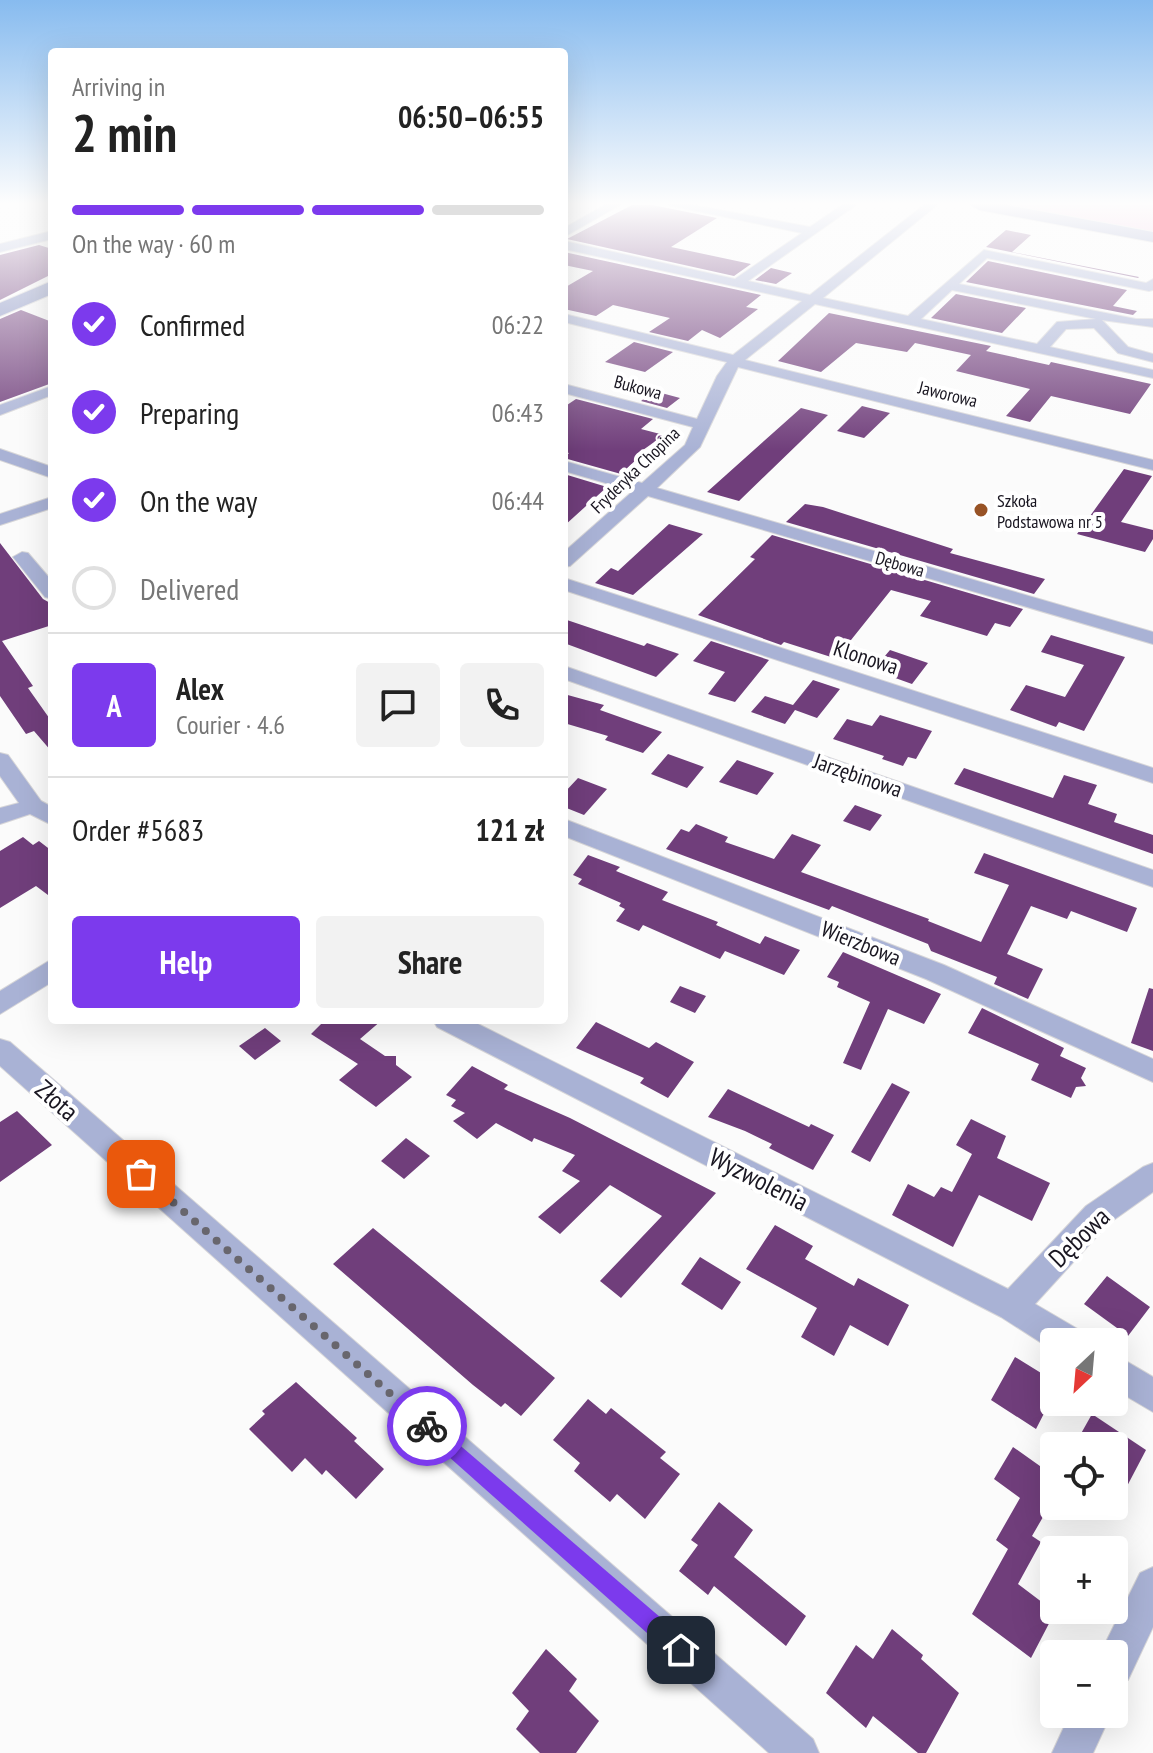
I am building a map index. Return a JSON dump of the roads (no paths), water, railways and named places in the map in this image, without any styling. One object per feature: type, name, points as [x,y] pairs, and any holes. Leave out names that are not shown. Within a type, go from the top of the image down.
[{"type":"street","points":[[754,287],[1153,374]]},
{"type":"street","name":"Fryderyka Chopina","points":[[572,544],[646,491],[692,447],[735,361],[826,287]]},
{"type":"street","points":[[910,322],[949,287]]},
{"type":"street","points":[[954,287],[1129,322]]},
{"type":"street","points":[[0,310],[48,289]]},
{"type":"street","name":"Jaworowa","points":[[568,319],[1153,465]]},
{"type":"street","points":[[1097,323],[1123,350],[1153,358]]},
{"type":"street","points":[[1040,350],[1062,325],[1153,323]]},
{"type":"street","name":"Bukowa","points":[[568,389],[702,425]]},
{"type":"street","points":[[0,410],[48,392]]},
{"type":"street","points":[[0,454],[48,472]]},
{"type":"street","name":"Dębowa","points":[[568,467],[1153,638]]},
{"type":"street","points":[[0,520],[48,503]]},
{"type":"street","points":[[22,557],[48,588]]},
{"type":"street","name":"Klonowa","points":[[568,585],[1153,776]]},
{"type":"street","name":"Jarzębinowa","points":[[568,673],[1153,879]]},
{"type":"street","points":[[0,760],[43,811]]},
{"type":"street","points":[[0,816],[43,811]]},
{"type":"street","name":"Wierzbowa","points":[[568,829],[885,951],[1098,1043],[1153,1071]]},
{"type":"street","points":[[0,1004],[48,972]]},
{"type":"street","name":"Wyzwolenia","points":[[454,1024],[1012,1307],[1046,1328]]},
{"type":"street","name":"Złota","points":[[0,1050],[799,1753]]},
{"type":"street","name":"Dębowa","points":[[1012,1307],[1097,1215],[1153,1176]]},
{"type":"street","points":[[1128,1379],[1153,1396]]},
{"type":"street","points":[[1127,1640],[1153,1586]]},
{"type":"street","points":[[1072,1753],[1084,1728]]},
{"type":"place","name":"Szkoła Podstawowa nr 5","points":[[981,510]]}]
